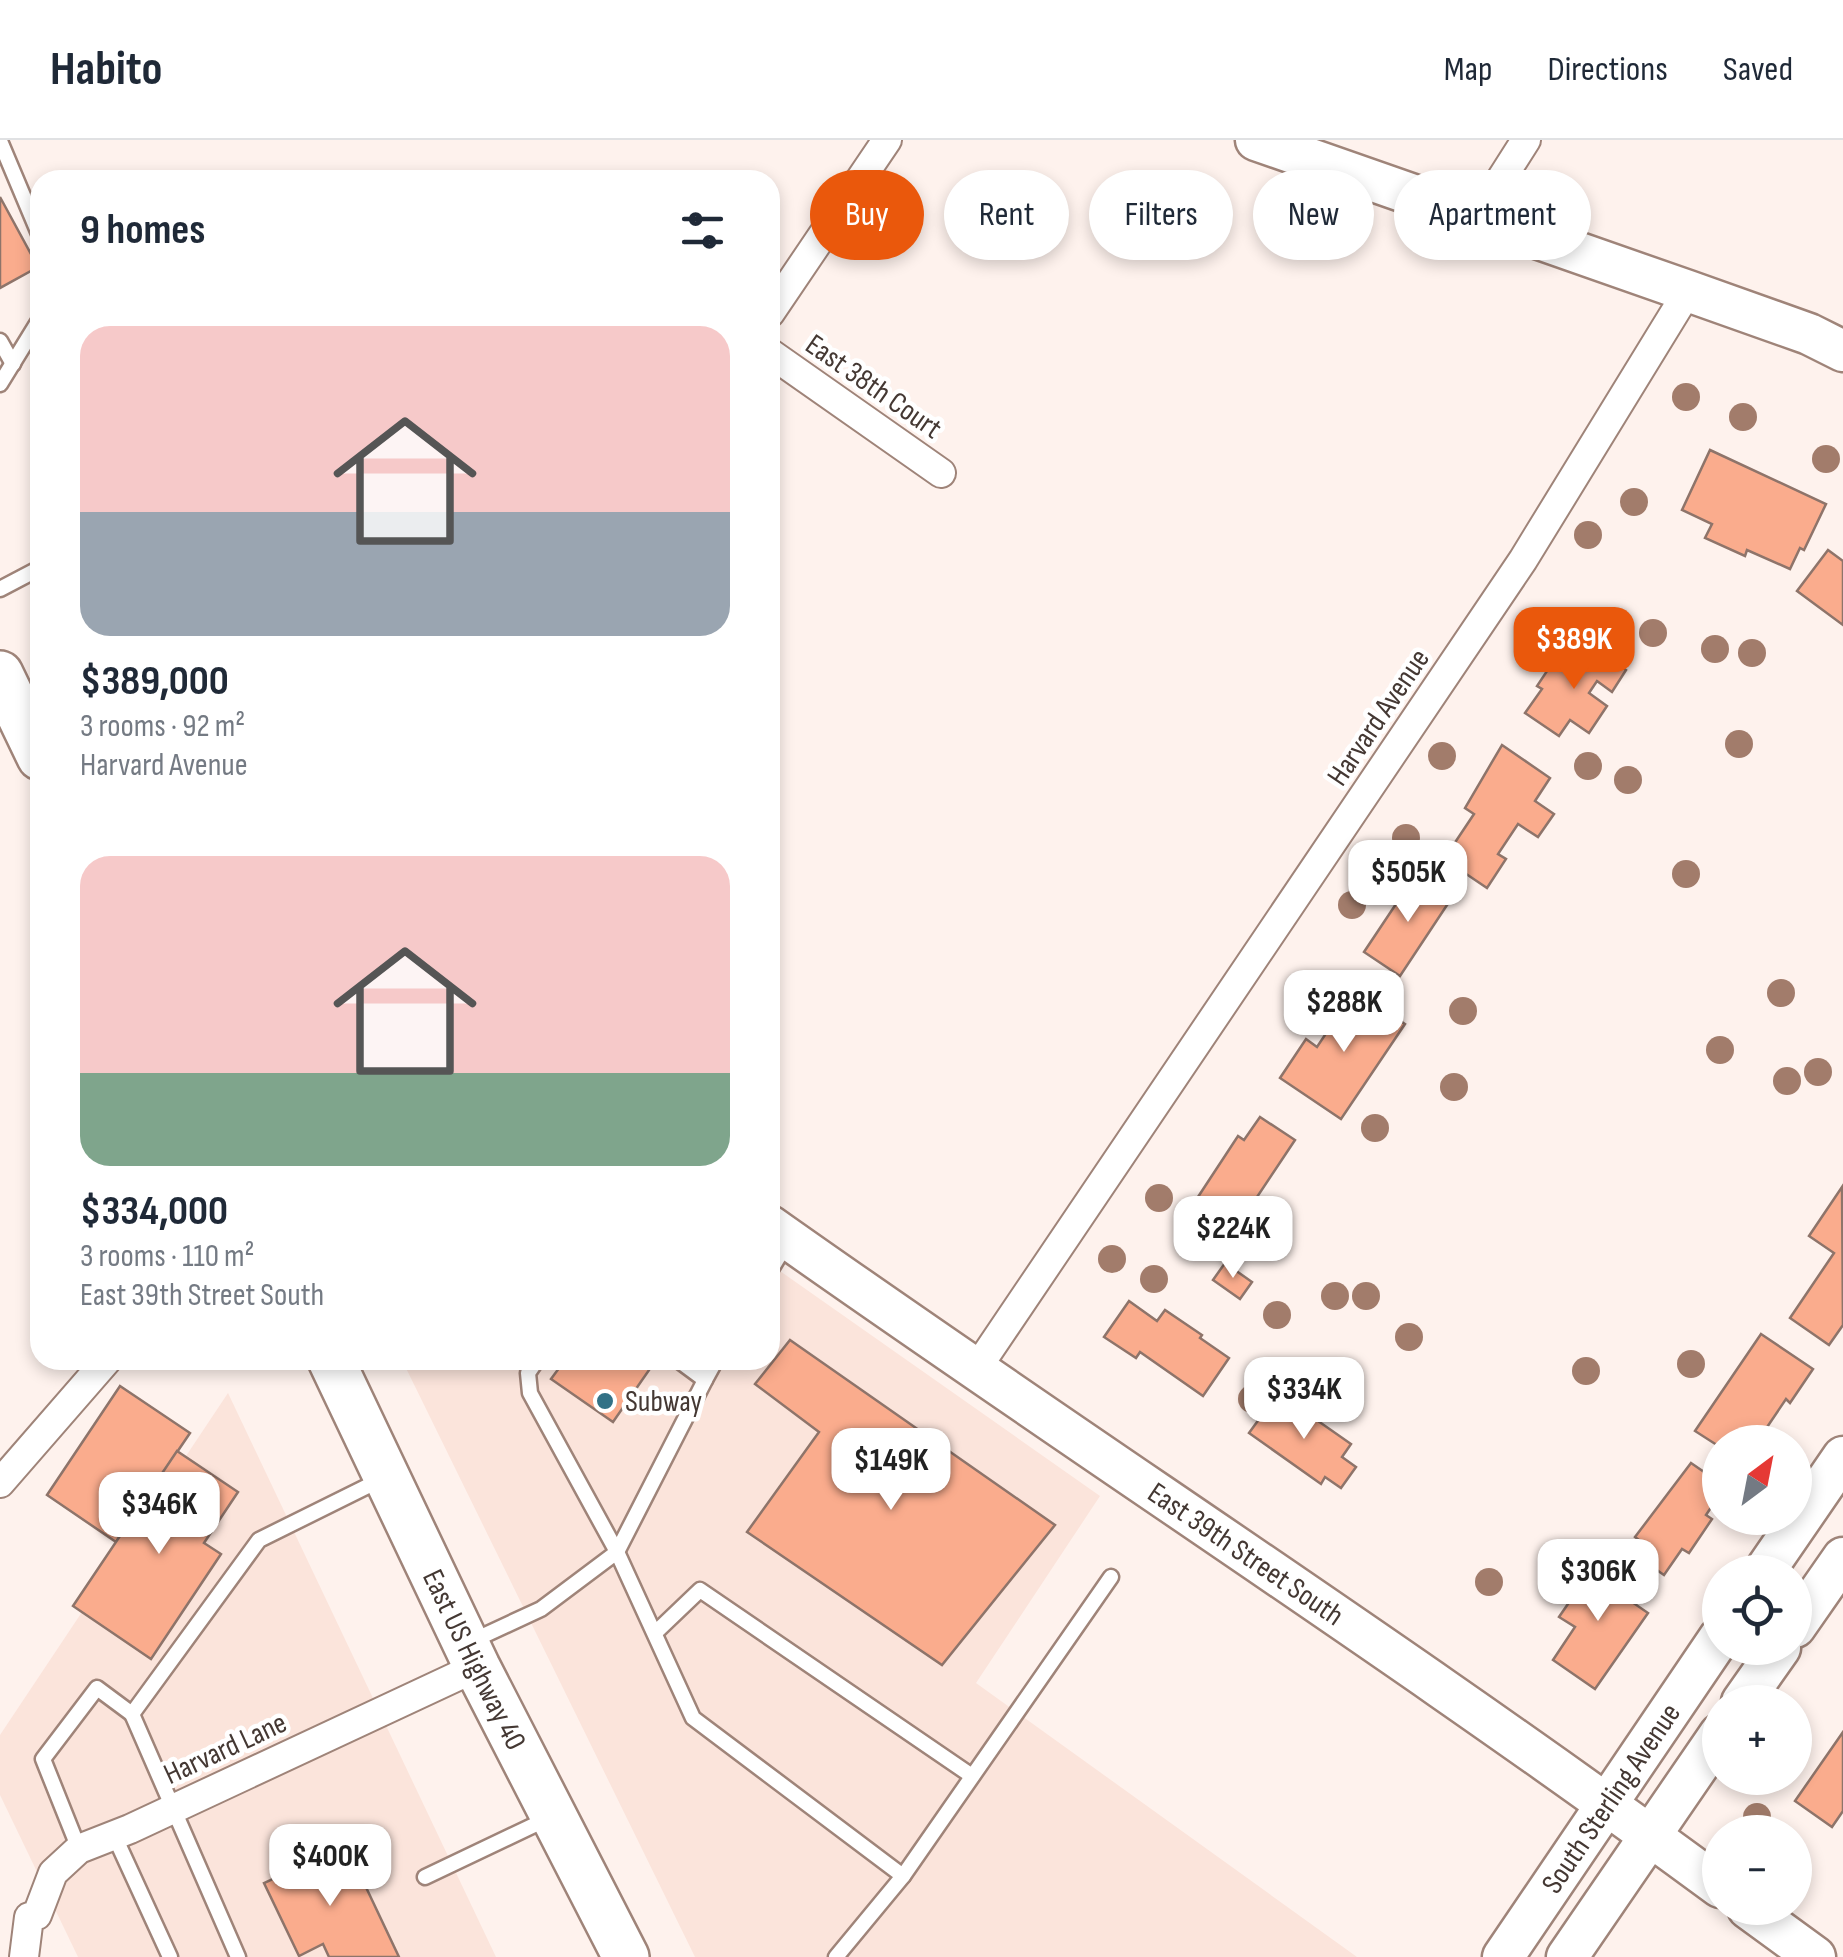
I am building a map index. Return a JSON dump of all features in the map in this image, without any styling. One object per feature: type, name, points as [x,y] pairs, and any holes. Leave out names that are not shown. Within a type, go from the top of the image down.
[{"type":"main road","points":[[1256,140],[1394,188]]},
{"type":"main road","points":[[1591,257],[1808,334],[1843,351]]},
{"type":"main road","points":[[0,674],[30,736]]},
{"type":"main road","name":"East 39th Street South","points":[[780,1248],[975,1371],[1607,1804],[1702,1874]]},
{"type":"main road","name":"East US Highway 40","points":[[336,1370],[472,1655],[626,1957]]},
{"type":"main road","points":[[1776,1555],[1843,1456]]},
{"type":"main road","points":[[1812,1602],[1843,1558]]},
{"type":"main road","name":"South Sterling Avenue","points":[[1503,1957],[1702,1664]]},
{"type":"main road","name":"South Sterling Avenue","points":[[1567,1957],[1702,1760]]},
{"type":"main road","points":[[1771,1925],[1815,1957]]},
{"type":"street","points":[[780,298],[887,140]]},
{"type":"street","points":[[1507,170],[1526,140]]},
{"type":"street","name":"Harvard Avenue","points":[[975,1371],[1523,560],[1688,291]]},
{"type":"street","name":"East 38th Court","points":[[780,360],[941,473]]},
{"type":"street","points":[[0,1483],[98,1370]]},
{"type":"street","name":"Harvard Lane","points":[[24,1957],[29,1917],[37,1915],[52,1873],[79,1849],[174,1808],[472,1655]]},
{"type":"street","points":[[29,1917],[48,1957]]},
{"type":"lane","points":[[0,141],[30,212]]},
{"type":"lane","points":[[0,384],[30,336]]},
{"type":"lane","points":[[0,341],[13,364]]},
{"type":"lane","points":[[0,589],[30,573]]},
{"type":"lane","points":[[530,1370],[530,1393],[617,1552],[693,1718],[903,1876]]},
{"type":"lane","points":[[691,1370],[704,1380]]},
{"type":"lane","points":[[472,1655],[617,1552],[710,1370]]},
{"type":"lane","points":[[132,1714],[259,1540],[387,1477]]},
{"type":"lane","points":[[836,1957],[903,1876],[1111,1578]]},
{"type":"lane","points":[[655,1632],[700,1590],[972,1776]]},
{"type":"lane","points":[[79,1849],[43,1759],[98,1688],[132,1714],[238,1957]]},
{"type":"lane","points":[[425,1877],[554,1816]]},
{"type":"lane","points":[[114,1835],[170,1957]]},
{"type":"shaded area","points":[[780,1271],[1100,1496],[976,1683],[1357,1957],[695,1957],[407,1370],[780,1370]]},
{"type":"shaded area","points":[[228,1393],[496,1957],[78,1957],[0,1795],[0,1735]]},
{"type":"building","points":[[0,197],[30,252],[30,271],[0,288]]},
{"type":"building","points":[[1710,450],[1826,504],[1804,550],[1800,548],[1790,569],[1747,550],[1745,556],[1705,538],[1712,524],[1682,510]]},
{"type":"building","points":[[1828,550],[1843,561],[1843,625],[1797,591]]},
{"type":"building","points":[[1593,648],[1626,670],[1612,692],[1597,681],[1589,693],[1607,706],[1589,733],[1570,720],[1559,736],[1525,713],[1559,653],[1580,667]]},
{"type":"building","points":[[1502,745],[1550,778],[1535,801],[1554,814],[1538,837],[1518,824],[1498,854],[1506,859],[1487,888],[1444,859],[1474,814],[1465,808]]},
{"type":"building","points":[[1416,874],[1451,899],[1400,976],[1364,952]]},
{"type":"building","points":[[1355,990],[1405,1024],[1341,1119],[1280,1078],[1306,1039],[1317,1047]]},
{"type":"building","points":[[1260,1117],[1295,1140],[1253,1203],[1260,1209],[1244,1233],[1196,1200],[1238,1136],[1244,1140]]},
{"type":"building","points":[[1842,1187],[1843,1325],[1829,1345],[1790,1318],[1834,1253],[1809,1236]]},
{"type":"building","points":[[1225,1263],[1252,1282],[1240,1299],[1213,1280]]},
{"type":"building","points":[[1129,1301],[1157,1321],[1165,1310],[1229,1358],[1203,1396],[1140,1352],[1136,1358],[1104,1337]]},
{"type":"building","points":[[1761,1334],[1813,1369],[1790,1403],[1786,1399],[1768,1425],[1702,1425],[1702,1435],[1695,1431]]},
{"type":"building","points":[[790,1340],[1055,1525],[942,1665],[747,1532],[819,1432],[755,1384],[766,1370],[780,1370],[780,1353]]},
{"type":"building","name":"Subway","points":[[558,1370],[649,1370],[613,1422],[551,1379]]},
{"type":"building","points":[[120,1386],[190,1433],[116,1542],[47,1495]]},
{"type":"building","points":[[1278,1393],[1351,1444],[1342,1457],[1356,1467],[1341,1488],[1325,1477],[1321,1484],[1249,1433]]},
{"type":"building","points":[[177,1451],[238,1492],[204,1543],[221,1554],[151,1659],[73,1606]]},
{"type":"building","points":[[1691,1463],[1702,1471],[1702,1534],[1689,1553],[1682,1549],[1664,1575],[1631,1552],[1639,1540],[1635,1537]]},
{"type":"building","points":[[1601,1556],[1627,1574],[1616,1591],[1648,1613],[1595,1689],[1553,1660],[1575,1627],[1559,1617]]},
{"type":"building","points":[[1843,1732],[1843,1811],[1832,1827],[1795,1801],[1799,1795],[1812,1795],[1812,1777]]},
{"type":"building","points":[[346,1845],[399,1957],[329,1957],[323,1944],[299,1956],[264,1883]]},
{"type":"place","name":"Subway","points":[[605,1401]]}]
